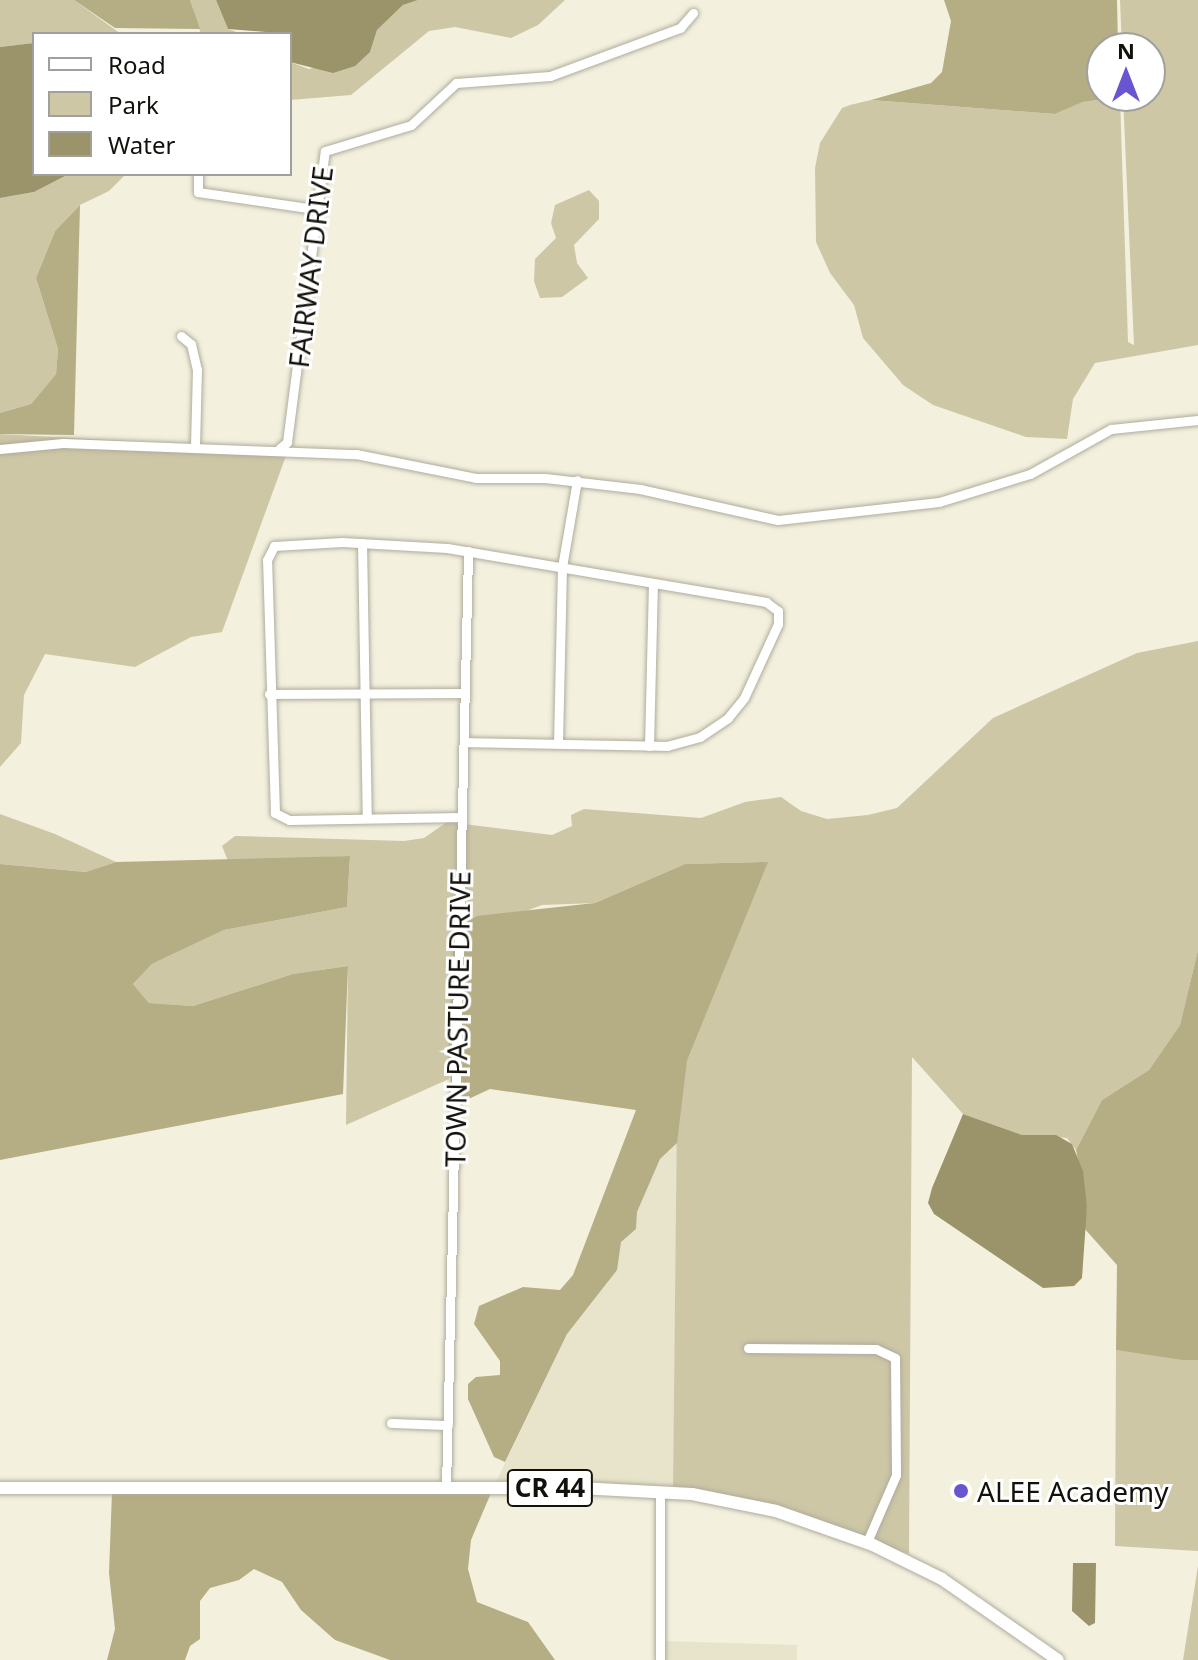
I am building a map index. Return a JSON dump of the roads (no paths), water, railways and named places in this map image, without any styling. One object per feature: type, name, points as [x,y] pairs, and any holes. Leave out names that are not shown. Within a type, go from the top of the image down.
[{"type":"main road","name":"CR 44","points":[[0,1488],[660,1491],[776,1511],[867,1542],[942,1579],[1058,1660]]},
{"type":"street","name":"FAIRWAY DRIVE","points":[[279,449],[287,442],[315,209],[325,151],[411,125],[456,83],[550,76],[680,28],[693,13]]},
{"type":"street","points":[[198,176],[198,192],[315,209]]},
{"type":"street","points":[[181,336],[191,344],[197,369],[195,446]]},
{"type":"street","points":[[0,449],[63,443],[279,449],[365,455],[476,478],[577,480],[640,489],[736,513],[795,519],[881,505],[939,502],[1030,474],[1111,429],[1198,420]]},
{"type":"street","points":[[558,743],[562,567],[577,480]]},
{"type":"street","points":[[462,817],[289,820],[275,813],[269,694],[270,549],[284,542],[362,543],[468,551],[769,603],[779,619],[744,698],[728,718],[692,741],[649,746],[464,742]]},
{"type":"street","points":[[362,543],[367,818]]},
{"type":"street","name":"TOWN PASTURE DRIVE","points":[[446,1488],[468,551]]},
{"type":"street","points":[[649,746],[653,583]]},
{"type":"street","points":[[269,694],[464,693]]},
{"type":"street","points":[[748,1348],[876,1349],[895,1358],[896,1475],[867,1542]]},
{"type":"street","points":[[391,1423],[448,1425]]},
{"type":"street","points":[[660,1491],[660,1660]]},
{"type":"water","points":[[216,0],[418,0],[403,5],[377,30],[370,52],[355,66],[333,73],[292,63],[292,32],[228,29]]},
{"type":"water","points":[[32,43],[32,176],[65,176],[34,192],[0,198],[0,47]]},
{"type":"water","points":[[963,1114],[1022,1135],[1056,1135],[1072,1144],[1083,1171],[1087,1206],[1082,1278],[1074,1286],[1043,1288],[934,1214],[928,1203],[932,1188]]},
{"type":"water","points":[[1073,1563],[1096,1563],[1095,1623],[1089,1626],[1072,1611]]},
{"type":"place","name":"ALEE Academy","points":[[961,1491]]}]
